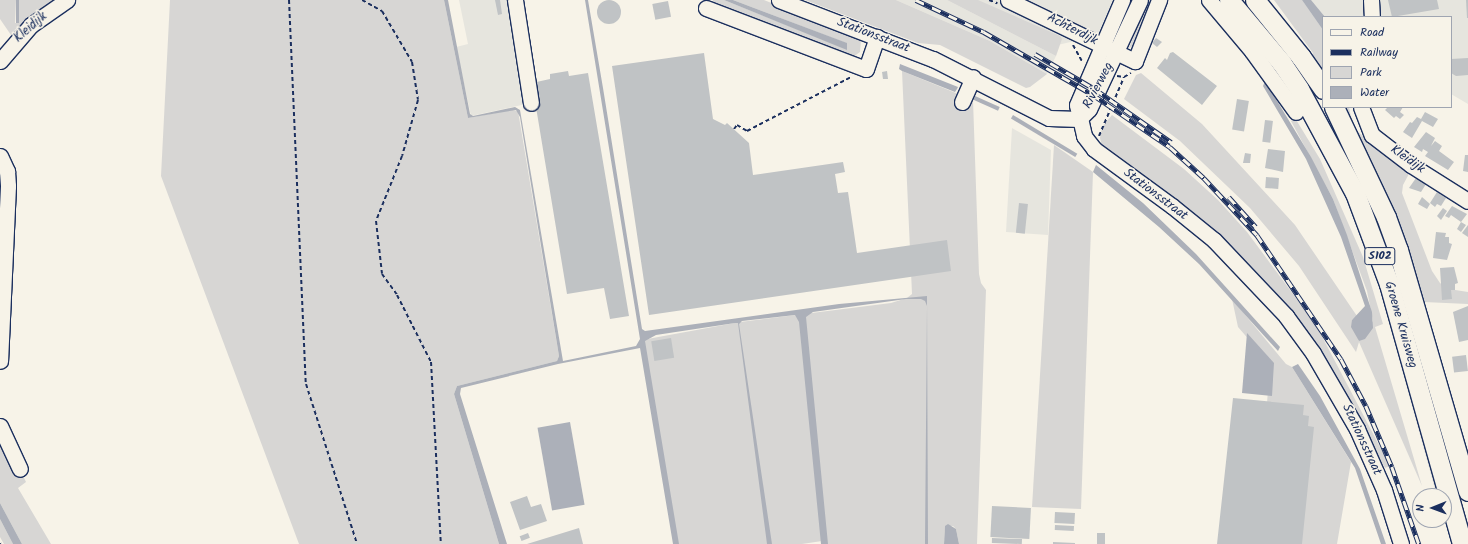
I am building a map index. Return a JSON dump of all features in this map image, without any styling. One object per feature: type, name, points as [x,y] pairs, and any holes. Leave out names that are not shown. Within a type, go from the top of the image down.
[{"type":"main road","name":"Groene Kruisweg","points":[[1229,0],[1281,62],[1299,89],[1355,193],[1389,284],[1462,544]]},
{"type":"main road","points":[[1255,0],[1301,56],[1322,88]]},
{"type":"main road","name":"Groene Kruisweg","points":[[1334,108],[1383,210],[1395,243],[1468,491]]},
{"type":"street","name":"Kleidijk","points":[[0,61],[31,25],[67,0]]},
{"type":"street","points":[[515,0],[531,103]]},
{"type":"street","name":"Stationsstraat","points":[[779,0],[877,37],[973,78],[1050,118],[1079,119],[1084,136],[1094,149],[1172,206],[1214,240],[1286,316],[1314,353],[1357,429],[1384,490],[1401,544]]},
{"type":"street","name":"Achterdijk","points":[[1008,0],[1134,61]]},
{"type":"street","name":"Rivierweg","points":[[1079,119],[1077,105],[1079,97],[1122,0]]},
{"type":"street","name":"Rivierweg","points":[[1079,119],[1089,109],[1117,53],[1140,0]]},
{"type":"street","name":"Rivierweg","points":[[1134,61],[1159,0]]},
{"type":"street","points":[[1209,0],[1252,51],[1296,112]]},
{"type":"street","points":[[1371,0],[1372,16]]},
{"type":"street","points":[[706,8],[866,69],[877,37]]},
{"type":"street","points":[[962,102],[973,78]]},
{"type":"street","name":"Kleidijk","points":[[1361,108],[1372,135],[1411,165],[1468,201]]},
{"type":"street","points":[[0,156],[7,172],[8,186],[0,361]]},
{"type":"street","points":[[0,426],[20,469]]},
{"type":"path","points":[[289,0],[306,384],[357,544]]},
{"type":"path","points":[[362,0],[382,11],[412,62],[418,100],[402,156],[376,221],[382,274],[397,295],[431,362],[441,544]]},
{"type":"path","points":[[1094,149],[1124,77],[1131,73],[1134,61]]},
{"type":"path","points":[[734,129],[737,124],[747,131],[866,69]]},
{"type":"path","points":[[1107,72],[1124,77]]},
{"type":"path","points":[[1111,95],[1115,97]]},
{"type":"shaded area","points":[[459,0],[509,0],[526,104],[471,116],[456,47],[468,44]]},
{"type":"shaded area","points":[[896,0],[947,0],[1056,56],[1047,74],[990,41]]},
{"type":"shaded area","points":[[962,0],[1113,0],[1097,36],[1053,46]]},
{"type":"shaded area","points":[[1282,0],[1468,0],[1468,104],[1452,95],[1452,16],[1322,16],[1322,30],[1302,21]]},
{"type":"shaded area","points":[[1012,128],[1051,150],[1048,235],[1006,232]]},
{"type":"green space","points":[[0,0],[16,0],[15,23],[18,23],[19,0],[54,0],[11,35],[0,19]]},
{"type":"green space","points":[[170,0],[444,0],[468,118],[512,110],[518,111],[559,356],[557,361],[457,386],[454,394],[499,544],[299,544],[161,176]]},
{"type":"green space","points":[[713,0],[724,0],[847,49],[846,43],[733,0],[764,0],[861,39],[860,52],[853,57],[730,10],[713,3]]},
{"type":"green space","points":[[805,0],[896,0],[990,41],[1047,74],[1030,87],[1026,88],[940,45],[918,43]]},
{"type":"green space","points":[[947,0],[978,0],[1060,36],[1062,39],[1056,56]]},
{"type":"green space","points":[[1148,0],[1153,0],[1133,46],[1129,48]]},
{"type":"green space","points":[[1215,0],[1223,0],[1276,65],[1341,179],[1373,257],[1439,488],[1435,488],[1372,262],[1351,208],[1311,129],[1275,76]]},
{"type":"green space","points":[[1274,0],[1302,0],[1322,29],[1322,75],[1313,60],[1313,53]]},
{"type":"green space","points":[[902,71],[973,100],[979,274],[981,283],[986,290],[977,544],[959,544],[956,529],[953,526],[945,526],[944,544],[822,544],[822,541],[802,544],[674,544],[642,340],[740,322],[891,303],[907,298],[912,294]]},
{"type":"green space","points":[[1141,73],[1202,124],[1295,225],[1357,316],[1352,320],[1359,341],[1373,321],[1367,291],[1333,199],[1291,121],[1295,118],[1320,159],[1363,257],[1383,324],[1375,327],[1422,486],[1359,342],[1356,352],[1299,266],[1250,208],[1180,141],[1124,99],[1136,75]]},
{"type":"green space","points":[[1342,108],[1349,108],[1353,127]]},
{"type":"green space","points":[[1112,115],[1184,169],[1218,200],[1247,232],[1316,325],[1390,466],[1385,468],[1334,372],[1298,324],[1102,146],[1100,138],[1102,127]]},
{"type":"green space","points":[[1353,127],[1368,141],[1411,170],[1403,185],[1402,193],[1432,271],[1440,283],[1449,289],[1468,292],[1468,304],[1424,302],[1396,213],[1362,141]]},
{"type":"green space","points":[[1054,145],[1093,172],[1081,509],[1032,507]]},
{"type":"green space","points":[[1232,299],[1286,364],[1292,367],[1351,462],[1337,544],[1297,544],[1267,403],[1270,364],[1238,327]]},
{"type":"green space","points":[[0,428],[26,482],[18,488],[51,544],[22,544],[0,503]]},
{"type":"green space","points":[[0,519],[13,544],[4,544],[0,537]]},
{"type":"water","points":[[16,0],[19,0],[19,23],[16,23]]},
{"type":"water","points":[[444,0],[448,0],[470,114],[473,116],[515,107],[520,110],[563,361],[636,346],[640,339],[585,0],[588,0],[642,329],[645,331],[839,304],[927,296],[928,544],[925,544],[927,306],[925,301],[921,299],[906,299],[813,312],[806,317],[828,544],[821,544],[799,322],[795,315],[742,321],[739,324],[772,544],[767,544],[738,323],[735,323],[656,335],[645,341],[679,544],[673,544],[640,348],[558,364],[461,388],[460,394],[507,544],[499,544],[454,394],[457,386],[557,361],[559,356],[520,117],[516,110],[468,118]]},
{"type":"water","points":[[724,0],[733,0],[847,43],[847,50]]},
{"type":"water","points":[[1302,0],[1311,0],[1324,16],[1322,16],[1322,29]]},
{"type":"water","points":[[900,64],[958,87],[955,92],[902,71],[899,69]]},
{"type":"water","points":[[1265,81],[1311,157],[1333,199],[1347,235],[1372,312],[1373,328],[1365,339],[1359,341],[1351,327],[1352,320],[1365,306],[1341,237],[1306,159],[1263,86]]},
{"type":"water","points":[[975,96],[1000,107],[998,111],[973,100]]},
{"type":"water","points":[[1013,115],[1077,154],[1075,157],[1011,118]]},
{"type":"water","points":[[1096,165],[1143,203],[1196,254],[1280,347],[1278,351],[1199,264],[1159,227],[1093,172]]},
{"type":"water","points":[[1247,333],[1274,363],[1272,396],[1242,393]]},
{"type":"water","points":[[1298,364],[1320,396],[1360,469],[1386,544],[1381,544],[1355,468],[1292,367]]},
{"type":"water","points":[[570,422],[585,505],[552,510],[538,428]]},
{"type":"water","points":[[0,503],[22,544],[13,544],[0,519]]},
{"type":"water","points":[[948,524],[956,529],[959,544],[944,544],[945,526]]},
{"type":"building","points":[[495,0],[500,0],[502,14],[498,15]]},
{"type":"building","points":[[609,0],[614,1],[620,7],[620,17],[614,23],[609,24],[604,23],[598,17],[597,12],[598,7],[604,1]]},
{"type":"building","points":[[1388,0],[1437,0],[1439,9],[1392,16]]},
{"type":"building","points":[[1466,0],[1468,0],[1468,18],[1467,18]]},
{"type":"building","points":[[668,1],[671,17],[655,20],[652,4]]},
{"type":"building","points":[[1156,38],[1162,42],[1157,47],[1152,43]]},
{"type":"building","points":[[1173,52],[1217,86],[1202,105],[1157,68],[1165,58],[1167,60],[1170,53]]},
{"type":"building","points":[[704,53],[713,119],[725,125],[727,123],[749,143],[753,175],[843,162],[845,172],[835,174],[838,193],[848,192],[857,253],[947,240],[951,271],[649,315],[612,66]]},
{"type":"building","points":[[1468,58],[1468,75],[1456,76],[1452,74],[1452,59]]},
{"type":"building","points":[[568,71],[569,76],[588,73],[629,316],[610,319],[604,288],[567,294],[532,83],[550,79],[550,74]]},
{"type":"building","points":[[887,71],[888,79],[883,79],[882,72]]},
{"type":"building","points":[[1237,99],[1249,101],[1244,131],[1232,130]]},
{"type":"building","points":[[1387,108],[1402,108],[1400,112],[1404,115],[1400,119],[1396,116],[1394,118],[1385,110]]},
{"type":"building","points":[[1425,112],[1438,119],[1433,127],[1422,121],[1412,138],[1403,132],[1410,122],[1412,123],[1417,117],[1421,119]]},
{"type":"building","points":[[1265,120],[1273,121],[1270,143],[1262,142]]},
{"type":"building","points":[[1426,132],[1435,138],[1431,146],[1435,141],[1442,146],[1439,151],[1454,162],[1448,170],[1425,156],[1428,152],[1423,149],[1422,152],[1414,147]]},
{"type":"building","points":[[1268,149],[1285,151],[1283,172],[1265,168]]},
{"type":"building","points":[[1245,153],[1251,154],[1250,163],[1243,163]]},
{"type":"building","points":[[1465,155],[1468,155],[1468,172],[1463,171]]},
{"type":"building","points":[[1266,177],[1279,178],[1278,189],[1265,188]]},
{"type":"building","points":[[1416,178],[1426,184],[1421,192],[1409,188]]},
{"type":"building","points":[[1437,192],[1446,198],[1441,206],[1437,204],[1435,207],[1430,203]]},
{"type":"building","points":[[1422,197],[1430,204],[1427,209],[1418,204]]},
{"type":"building","points":[[1019,203],[1028,204],[1025,234],[1016,233]]},
{"type":"building","points":[[1452,206],[1467,214],[1461,222],[1451,215],[1449,218],[1445,216]]},
{"type":"building","points":[[1443,208],[1447,211],[1441,220],[1437,216]]},
{"type":"building","points":[[1461,222],[1466,225],[1461,232],[1457,229]]},
{"type":"building","points":[[1468,225],[1468,237],[1462,233]]},
{"type":"building","points":[[1436,232],[1446,233],[1445,237],[1449,237],[1449,243],[1452,244],[1447,260],[1433,258]]},
{"type":"building","points":[[1454,267],[1458,283],[1455,284],[1455,290],[1451,290],[1452,299],[1442,300],[1440,268]]},
{"type":"building","points":[[1468,306],[1468,340],[1459,342],[1453,312]]},
{"type":"building","points":[[671,338],[674,358],[654,361],[651,341]]},
{"type":"building","points":[[1466,355],[1468,371],[1454,373],[1452,357]]},
{"type":"building","points":[[1233,398],[1304,405],[1303,415],[1309,416],[1308,426],[1314,427],[1302,544],[1217,544]]},
{"type":"building","points":[[527,496],[531,507],[541,504],[547,521],[520,530],[510,502]]},
{"type":"building","points":[[992,506],[1031,508],[1029,539],[990,537]]},
{"type":"building","points":[[1055,512],[1075,513],[1074,524],[1054,523]]},
{"type":"building","points":[[1055,525],[1074,526],[1074,531],[1055,530]]},
{"type":"building","points":[[579,528],[583,544],[527,544]]},
{"type":"building","points":[[528,533],[530,538],[522,541],[520,536]]},
{"type":"building","points":[[1097,533],[1105,533],[1105,544],[1097,544]]},
{"type":"building","points":[[992,538],[1022,539],[1022,544],[992,543]]},
{"type":"building","points":[[1053,542],[1075,543],[1075,544],[1053,544]]},
{"type":"railway","points":[[916,0],[984,32],[1092,94],[1170,147],[1204,178],[1257,235],[1341,359],[1366,406],[1392,467],[1419,544]]},
{"type":"railway","points":[[1035,54],[1095,89],[1171,142]]},
{"type":"railway","points":[[1229,197],[1256,227]]}]
